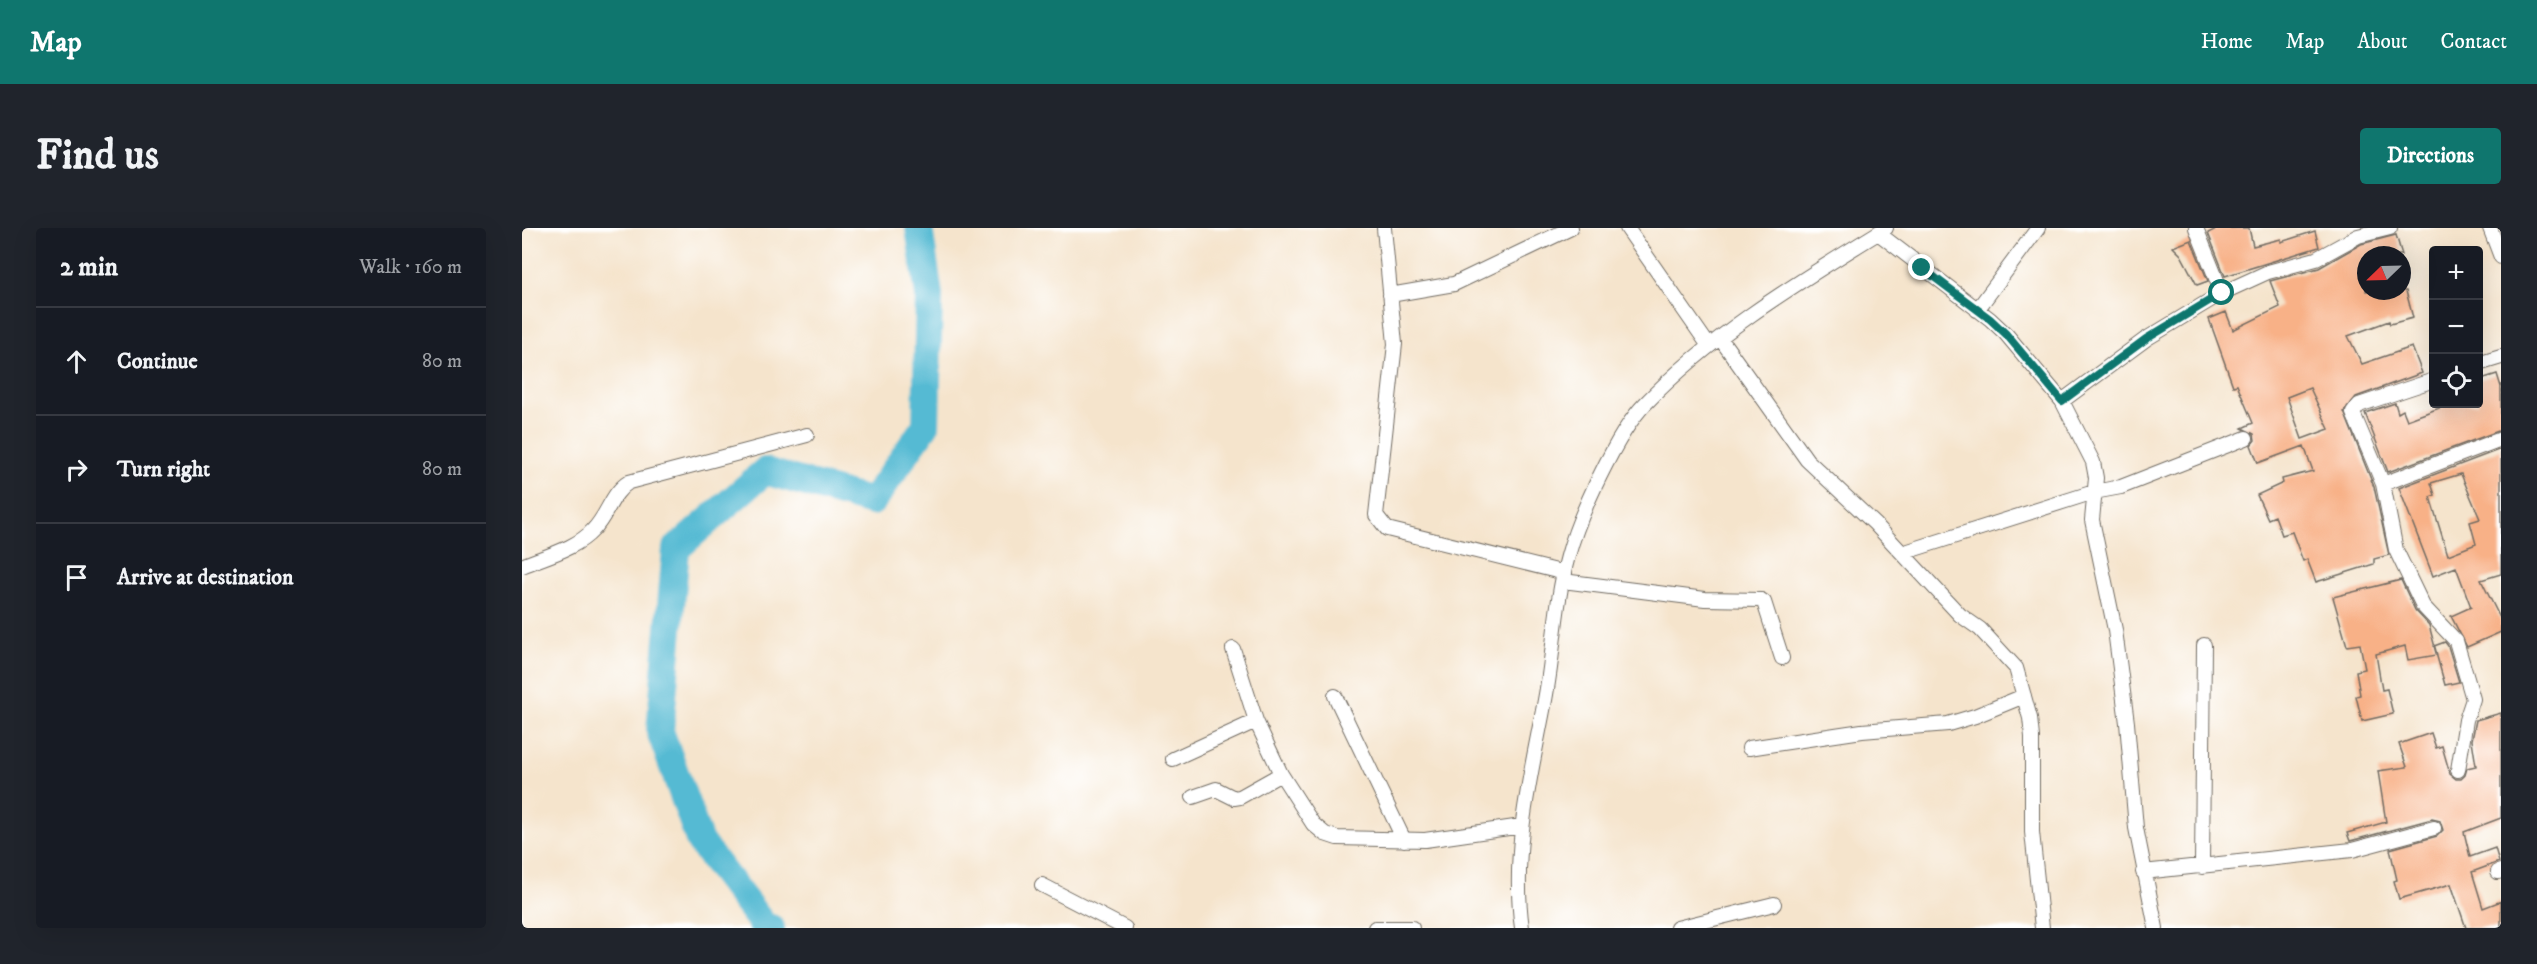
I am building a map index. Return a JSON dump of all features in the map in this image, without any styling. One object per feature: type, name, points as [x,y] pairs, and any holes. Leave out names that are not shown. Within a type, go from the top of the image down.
[{"type":"street","points":[[1384,228],[1395,344],[1376,515],[1380,523],[1387,529],[1564,577],[1706,599],[1761,600],[1764,602],[1782,658]]},
{"type":"street","points":[[1390,296],[1454,285],[1571,228]]},
{"type":"street","points":[[1627,228],[1807,460],[1875,524],[1960,615],[1980,629],[2016,668],[2032,737],[2032,831],[2042,928]]},
{"type":"street","points":[[1977,310],[2038,228]]},
{"type":"street","points":[[2196,228],[2222,293]]},
{"type":"street","points":[[2062,401],[2146,339],[2222,293],[2268,272],[2316,259],[2358,237],[2390,228]]},
{"type":"street","points":[[2490,228],[2501,257]]},
{"type":"street","points":[[1522,928],[1518,889],[1522,826],[1547,692],[1568,556],[1594,491],[1626,428],[1644,404],[1714,342],[1777,296],[1882,230],[2006,334],[2062,401],[2092,462],[2096,478],[2092,520],[2115,630],[2127,723],[2136,828],[2156,928]]},
{"type":"street","points":[[2483,362],[2501,357]]},
{"type":"street","points":[[2429,381],[2360,405],[2353,414],[2383,484],[2396,550],[2423,606],[2456,641],[2473,699],[2466,720],[2458,770]]},
{"type":"street","points":[[522,566],[580,542],[593,531],[619,488],[629,482],[807,435]]},
{"type":"street","points":[[1902,553],[2094,492],[2121,487],[2246,438]]},
{"type":"street","points":[[2383,484],[2501,439]]},
{"type":"street","points":[[2202,867],[2204,645]]},
{"type":"street","points":[[1233,649],[1256,721],[1281,774],[1313,824],[1325,834],[1337,838],[1425,840],[1522,826]]},
{"type":"street","points":[[1335,696],[1404,840]]},
{"type":"street","points":[[1749,748],[1862,731],[1948,724],[1975,716],[2024,696]]},
{"type":"street","points":[[1173,759],[1256,721]]},
{"type":"street","points":[[1193,798],[1216,789],[1234,798],[1240,797],[1281,774]]},
{"type":"street","points":[[2143,872],[2352,850],[2434,828]]},
{"type":"street","points":[[1042,885],[1125,928]]},
{"type":"street","points":[[1677,928],[1774,904]]},
{"type":"street","points":[[1375,928],[1412,928]]},
{"type":"building","points":[[2218,228],[2249,228],[2253,246],[2281,239],[2281,242],[2315,231],[2319,247],[2225,276],[2208,233]]},
{"type":"building","points":[[2396,235],[2399,246],[2358,246]]},
{"type":"building","points":[[2191,240],[2208,281],[2197,285],[2181,255],[2173,247]]},
{"type":"building","points":[[2357,246],[2357,300],[2408,300],[2413,318],[2390,324],[2389,321],[2348,336],[2362,364],[2412,347],[2422,373],[2356,397],[2344,412],[2374,487],[2389,555],[2374,559],[2374,564],[2316,582],[2307,559],[2303,561],[2292,532],[2282,535],[2275,516],[2268,519],[2257,495],[2283,483],[2282,479],[2313,471],[2304,446],[2258,463],[2251,445],[2255,440],[2254,434],[2242,428],[2253,423],[2237,385],[2233,386],[2209,319],[2226,312],[2233,330],[2280,307],[2270,281],[2319,268]],"holes":[[[2310,388],[2329,429],[2302,439],[2287,397]]]},
{"type":"building","points":[[2497,374],[2501,387],[2501,430],[2388,472],[2365,413],[2395,403],[2398,413],[2403,410],[2407,420],[2439,408],[2483,408],[2483,378]]},
{"type":"building","points":[[2501,449],[2501,574],[2481,580],[2501,620],[2501,632],[2467,647],[2451,616],[2471,607],[2456,567],[2433,576],[2399,488]],"holes":[[[2461,474],[2480,519],[2470,522],[2476,544],[2448,555],[2430,497],[2435,495],[2431,483]]]},
{"type":"building","points":[[2401,580],[2415,610],[2429,625],[2437,655],[2408,660],[2405,646],[2376,654],[2382,690],[2387,689],[2393,714],[2362,721],[2356,696],[2360,695],[2356,671],[2365,669],[2360,644],[2347,646],[2333,597]]},
{"type":"building","points":[[2445,642],[2459,682],[2445,685],[2434,646]]},
{"type":"building","points":[[2501,713],[2501,818],[2464,832],[2470,857],[2495,848],[2499,862],[2472,872],[2483,908],[2501,901],[2501,928],[2466,928],[2451,884],[2399,899],[2394,881],[2397,880],[2390,849],[2437,836],[2443,830],[2440,821],[2432,819],[2350,841],[2347,833],[2386,822],[2378,771],[2407,767],[2399,744],[2431,733],[2436,748],[2442,746],[2450,774],[2456,779],[2461,779],[2467,768],[2476,766],[2472,740],[2476,720]]},
{"type":"waterway","points":[[771,928],[765,927],[700,842],[660,731],[676,549],[765,471],[872,502],[926,425],[929,295],[919,228]]},
{"type":"route","points":[[1922,268],[1990,319],[2006,334],[2062,401],[2146,339],[2222,293]]}]
